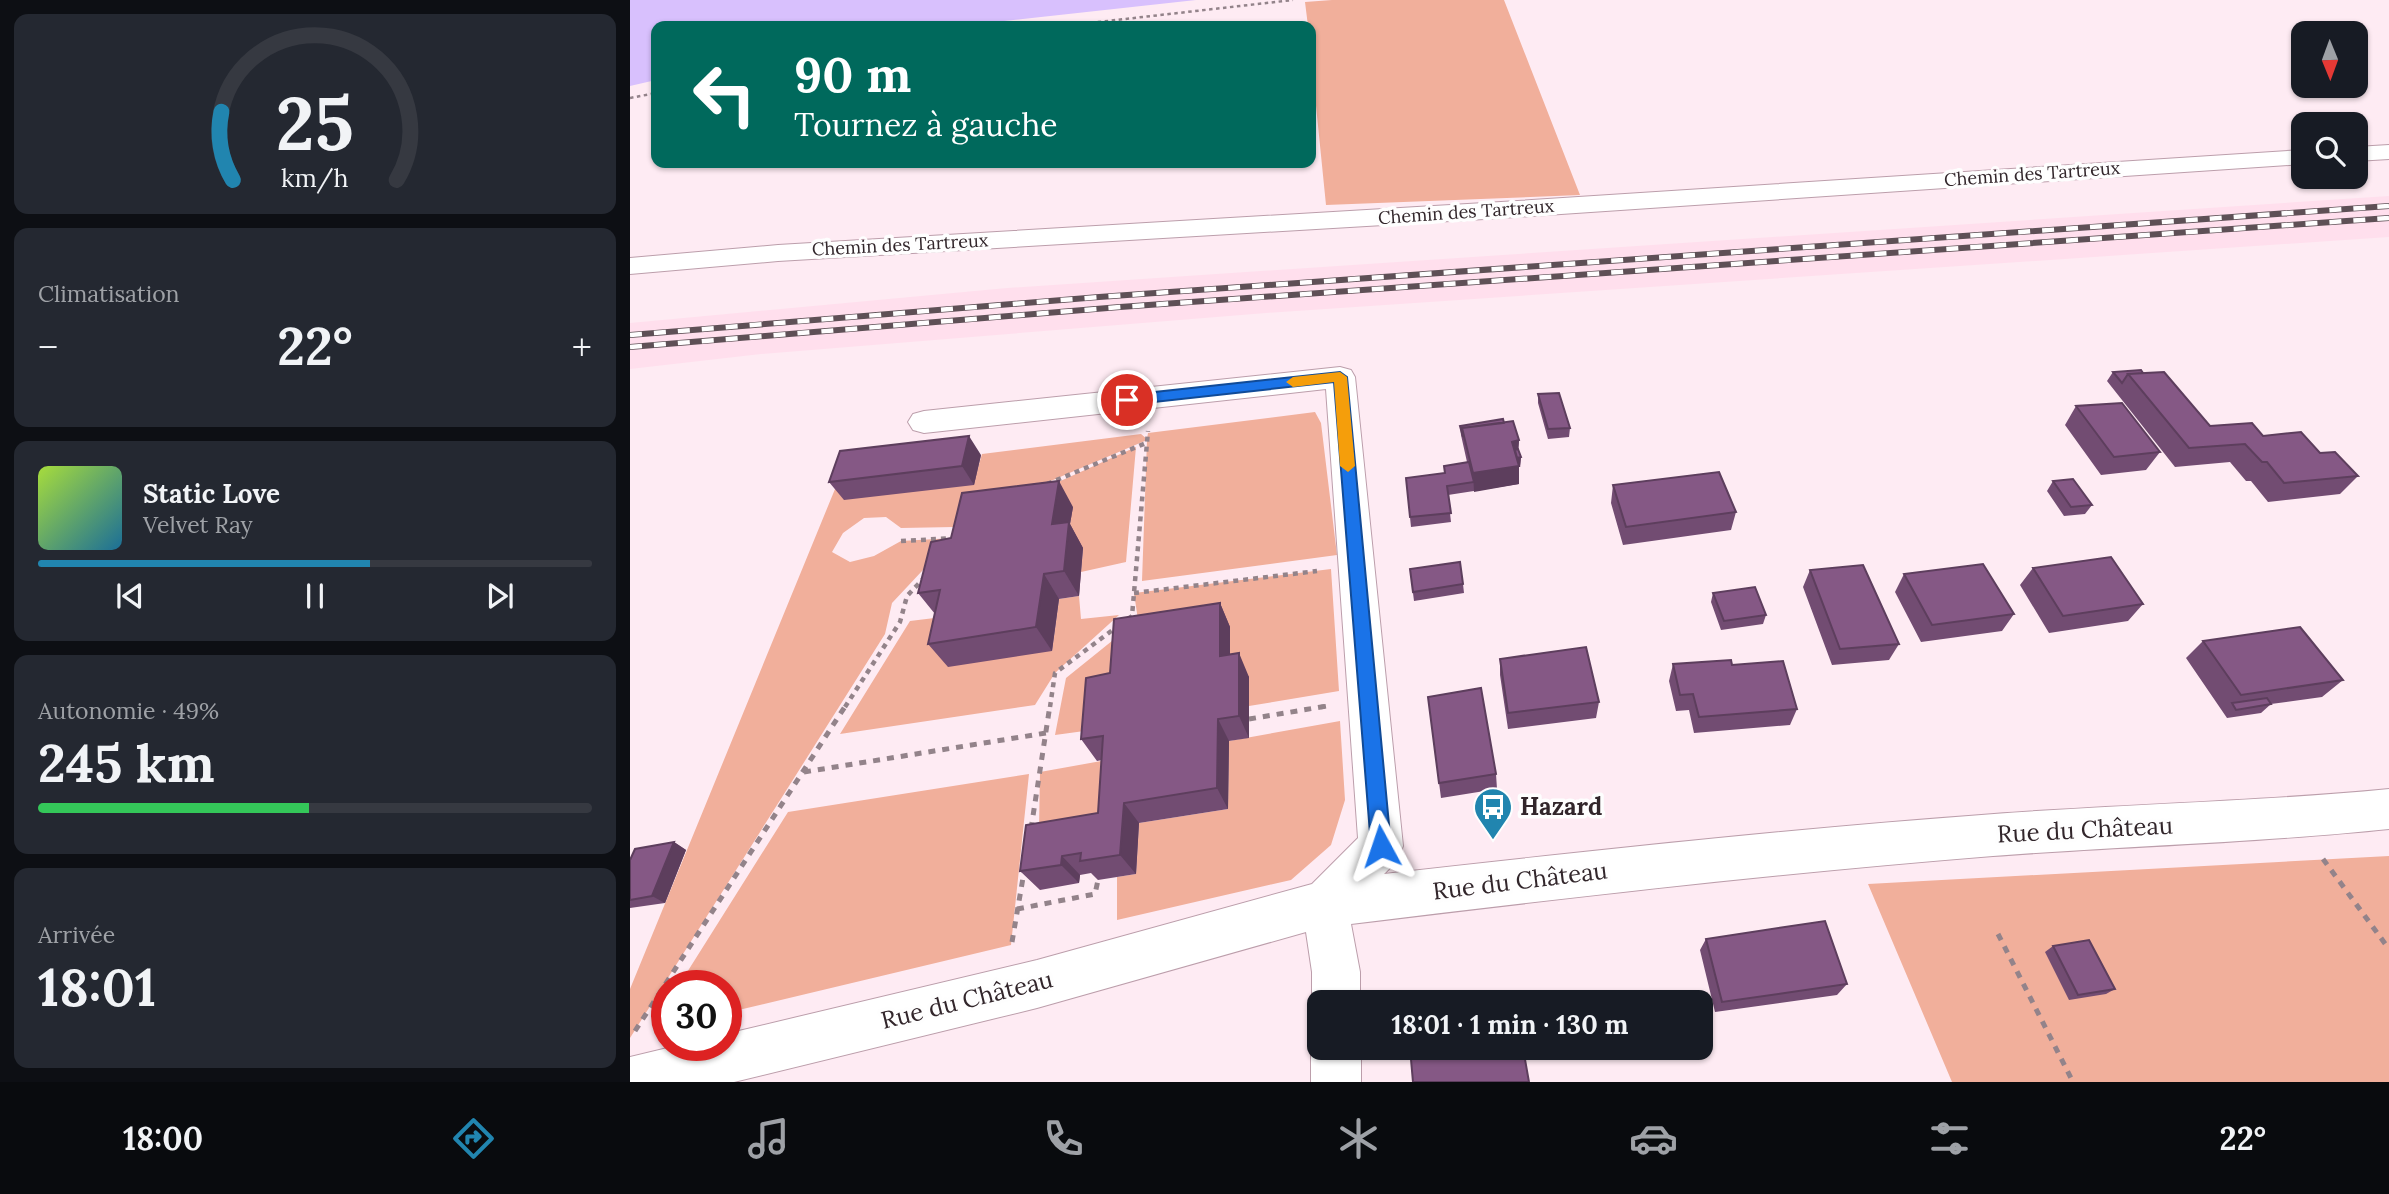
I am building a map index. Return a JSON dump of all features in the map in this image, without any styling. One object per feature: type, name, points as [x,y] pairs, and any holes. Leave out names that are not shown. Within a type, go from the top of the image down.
[{"type":"street","points":[[2368,153],[2389,152]]},
{"type":"street","name":"Chemin des Tartreux","points":[[630,266],[778,253],[2291,159]]},
{"type":"street","points":[[924,422],[1340,377],[1381,846],[1325,904],[1336,972],[1336,990]]},
{"type":"street","name":"Rue du Château","points":[[630,1082],[1004,992],[1325,904],[1696,861],[1995,835],[2301,818],[2389,809]]},
{"type":"street","points":[[1336,1060],[1336,1082]]},
{"type":"path","points":[[1107,21],[1293,0]]},
{"type":"path","points":[[630,98],[651,94]]},
{"type":"path","points":[[1029,841],[1055,673],[1132,616],[1152,397]]},
{"type":"path","points":[[1039,487],[1146,443]]},
{"type":"path","points":[[901,541],[961,538],[952,547]]},
{"type":"path","points":[[1134,593],[1357,566]]},
{"type":"path","points":[[630,1038],[900,622],[907,596],[934,567]]},
{"type":"path","points":[[1249,719],[1369,700]]},
{"type":"path","points":[[803,772],[1046,733]]},
{"type":"path","points":[[2301,818],[2326,864],[2389,948]]},
{"type":"path","points":[[1004,992],[1024,868]]},
{"type":"path","points":[[1017,909],[1095,894],[1098,880]]},
{"type":"path","points":[[1998,934],[2073,1082]]},
{"type":"shaded area","points":[[630,0],[1196,0],[1004,21],[651,21],[651,81],[630,86]]},
{"type":"shaded area","points":[[1504,0],[1580,195],[1326,205],[1316,106],[1316,21],[1307,21],[1305,2]]},
{"type":"shaded area","points":[[2389,196],[2389,237],[1266,313],[761,354],[630,369],[630,323],[1007,288]]},
{"type":"shaded area","points":[[1315,412],[1321,423],[1337,555],[1142,581],[1147,440],[971,515],[994,511],[1136,447],[1126,562],[1081,572],[1083,548],[1067,550],[1072,507],[961,538],[954,527],[901,528],[886,517],[864,518],[843,533],[832,552],[850,562],[874,556],[901,541],[953,538],[892,603],[885,634],[673,970],[651,970],[651,1005],[630,1038],[630,989],[842,472],[973,485],[982,454],[1141,434],[1147,439],[1148,433]]},
{"type":"shaded area","points":[[1331,569],[1339,691],[1249,706],[1248,677],[1230,680],[1229,628],[1099,729],[1055,735],[1066,678],[1138,620],[1134,593]]},
{"type":"shaded area","points":[[1079,596],[1081,619],[1119,615],[1055,673],[1035,705],[840,734],[910,621],[959,615],[1052,651],[1059,599]]},
{"type":"shaded area","points":[[1340,721],[1345,800],[1331,845],[1291,880],[1117,920],[1117,877],[1136,874],[1139,823],[1228,809],[1229,741]]},
{"type":"shaded area","points":[[1118,758],[1114,833],[1039,829],[1040,772]]},
{"type":"shaded area","points":[[1029,774],[1011,945],[742,1009],[742,970],[688,970],[788,812]]},
{"type":"shaded area","points":[[2389,856],[2389,1082],[1952,1082],[1868,884]]},
{"type":"building","points":[[2141,370],[2143,373],[2128,374],[2122,383],[2113,372]]},
{"type":"building","points":[[2164,372],[2210,426],[2252,423],[2263,436],[2301,432],[2320,453],[2335,452],[2358,476],[2284,483],[2267,462],[2262,462],[2245,444],[2189,448],[2128,374]]},
{"type":"building","points":[[1559,393],[1570,428],[1548,429],[1538,394]]},
{"type":"building","points":[[2122,403],[2160,452],[2114,457],[2076,406]]},
{"type":"building","points":[[1503,419],[1504,423],[1462,428],[1463,437],[1460,426]]},
{"type":"building","points":[[1513,421],[1519,440],[1512,442],[1519,466],[1473,473],[1462,428]]},
{"type":"building","points":[[969,436],[962,466],[829,482],[840,451]]},
{"type":"building","points":[[1469,462],[1474,482],[1447,486],[1451,513],[1410,517],[1406,478],[1445,473],[1444,466]]},
{"type":"building","points":[[1719,472],[1736,512],[1626,527],[1613,485]]},
{"type":"building","points":[[2073,479],[2092,505],[2071,507],[2053,481]]},
{"type":"building","points":[[1059,481],[1052,524],[1069,522],[1064,571],[1044,574],[1036,627],[928,644],[940,590],[918,593],[931,542],[951,538],[962,493]]},
{"type":"building","points":[[2111,557],[2143,604],[2063,616],[2033,568]]},
{"type":"building","points":[[1460,562],[1463,584],[1413,592],[1410,569]]},
{"type":"building","points":[[1983,564],[2014,614],[1932,625],[1904,574]]},
{"type":"building","points":[[1863,565],[1899,644],[1840,649],[1810,570]]},
{"type":"building","points":[[1755,587],[1766,615],[1724,621],[1713,593]]},
{"type":"building","points":[[1220,603],[1220,656],[1239,653],[1239,716],[1218,719],[1217,788],[1124,803],[1120,855],[1080,861],[1081,853],[1062,856],[1061,865],[1020,871],[1026,825],[1098,813],[1103,736],[1081,739],[1086,678],[1110,673],[1114,619]]},
{"type":"building","points":[[2300,627],[2343,680],[2241,695],[2203,641]]},
{"type":"building","points":[[1586,647],[1599,702],[1508,713],[1500,659]]},
{"type":"building","points":[[1731,660],[1732,665],[1783,661],[1797,709],[1699,717],[1693,694],[1680,695],[1673,664]]},
{"type":"building","points":[[1481,688],[1496,774],[1439,783],[1428,697]]},
{"type":"building","points":[[2267,698],[2271,704],[2236,710],[2232,703]]},
{"type":"building","points":[[674,842],[652,896],[630,900],[630,860],[635,849]]},
{"type":"building","points":[[1825,921],[1847,984],[1722,1002],[1706,939]]},
{"type":"building","points":[[2089,940],[2115,989],[2078,995],[2053,946]]},
{"type":"building","points":[[1411,1060],[1525,1060],[1529,1082],[1413,1082]]},
{"type":"railway","points":[[630,335],[1099,297],[2389,206]]},
{"type":"railway","points":[[630,347],[1120,307],[2389,218]]},
{"type":"slow traffic","points":[[1293,382],[1340,377],[1348,466]]},
{"type":"place","name":"Hazard","points":[[1493,841]]},
{"type":"route","points":[[1127,400],[1340,377],[1381,846]]}]
